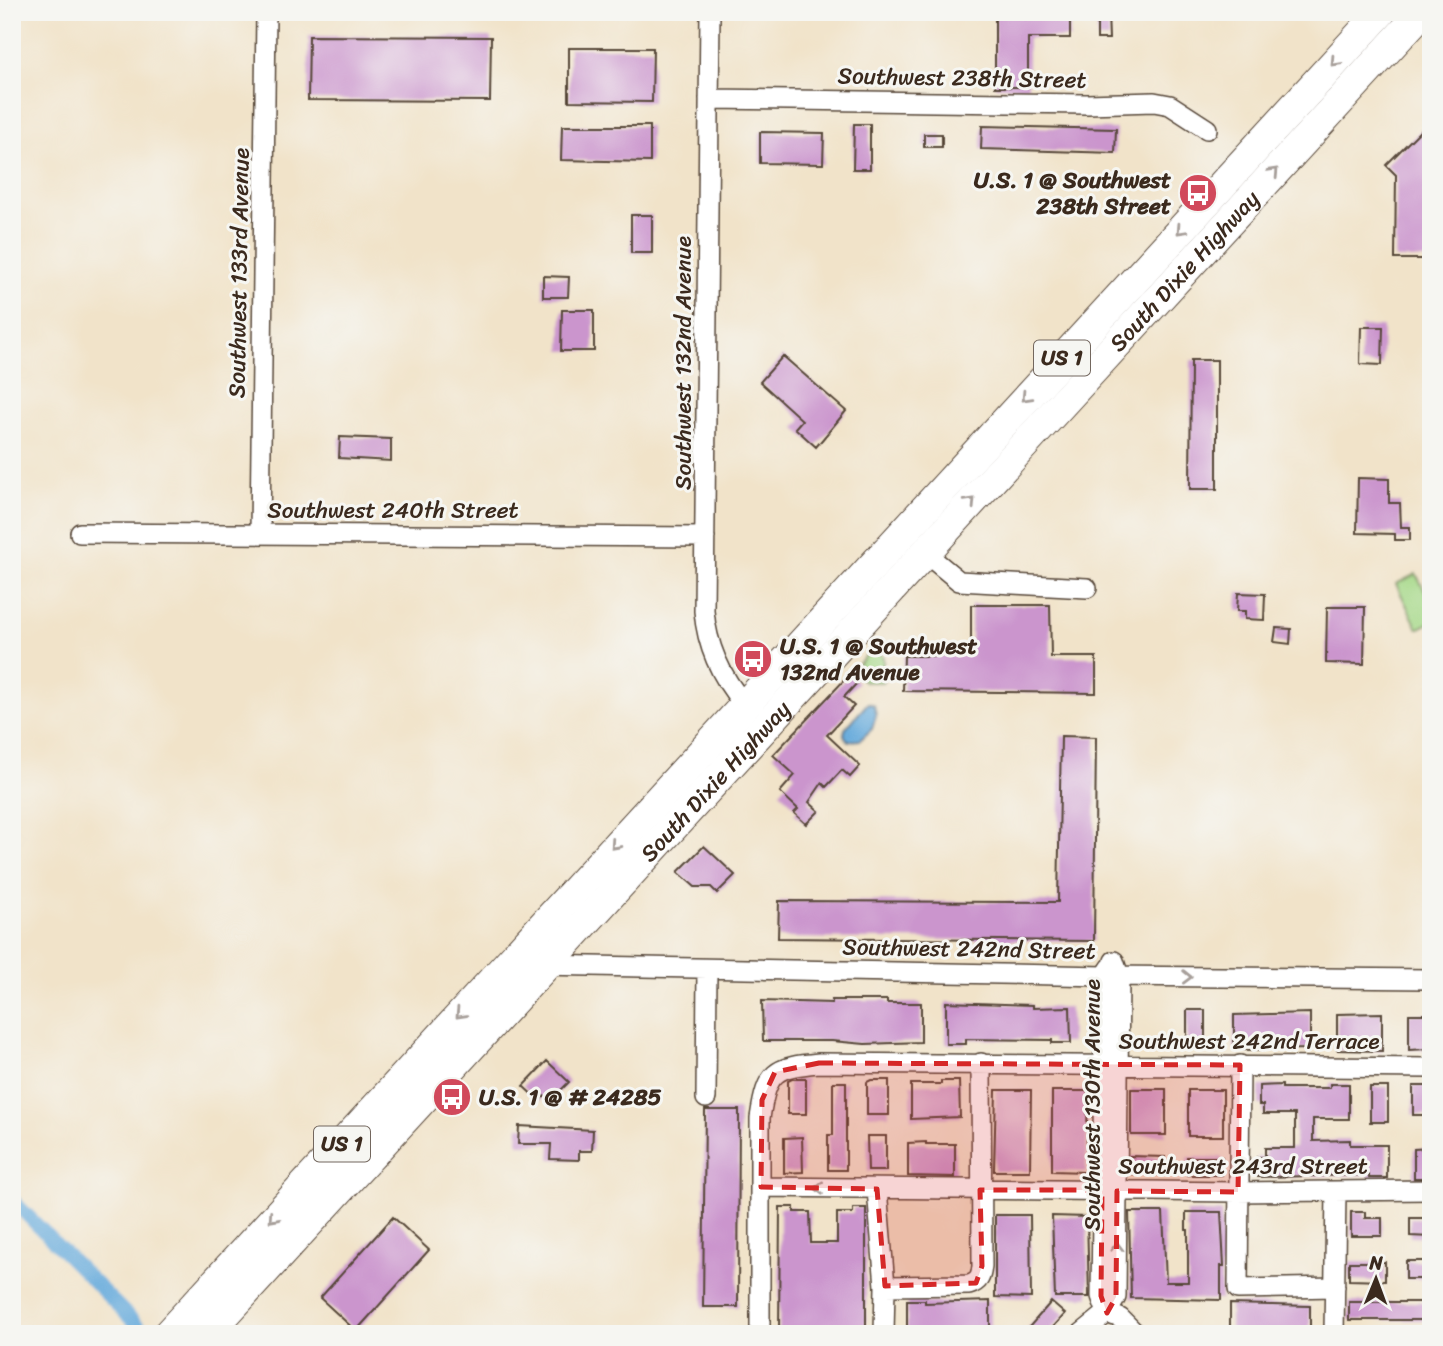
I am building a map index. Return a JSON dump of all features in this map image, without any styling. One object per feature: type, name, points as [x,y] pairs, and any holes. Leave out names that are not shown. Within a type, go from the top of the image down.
[{"type":"highway","name":"South Dixie Highway","points":[[172,1329],[1381,12]]},
{"type":"highway","name":"South Dixie Highway","points":[[207,1334],[1422,12]]},
{"type":"highway","points":[[639,864],[651,831],[733,740],[742,722],[744,704],[757,702],[779,689],[851,611],[881,583],[925,552]]},
{"type":"highway","points":[[303,1230],[303,1210],[309,1201],[414,1087],[438,1039]]},
{"type":"street","name":"Southwest 133rd Avenue","points":[[260,534],[266,12]]},
{"type":"street","name":"Southwest 132nd Avenue","points":[[710,12],[704,599],[706,631],[716,663],[728,685],[744,704]]},
{"type":"street","name":"Southwest 238th Street","points":[[709,99],[1087,104],[1154,102],[1170,105],[1206,129]]},
{"type":"street","name":"Southwest 240th Street","points":[[80,533],[705,537]]},
{"type":"street","points":[[925,552],[958,581],[1087,588]]},
{"type":"street","name":"Southwest 242nd Street","points":[[506,964],[1112,976],[1431,979]]},
{"type":"street","points":[[706,969],[706,1098]]},
{"type":"street","name":"Southwest 130th Avenue","points":[[1107,1313],[1101,1296],[1110,1191],[1112,976]]},
{"type":"street","points":[[885,1286],[961,1286],[976,1283],[979,1279],[982,1266],[981,1063]]},
{"type":"street","name":"Southwest 242nd Terrace","points":[[761,1187],[760,1118],[765,1090],[775,1072],[800,1065],[981,1063],[1431,1068]]},
{"type":"street","points":[[1240,1065],[1238,1289],[1335,1287]]},
{"type":"street","points":[[761,1187],[761,1334]]},
{"type":"street","name":"Southwest 243rd Street","points":[[761,1187],[1238,1192],[1431,1189]]},
{"type":"street","points":[[877,1189],[885,1286],[884,1334]]},
{"type":"street","points":[[1334,1334],[1336,1191]]},
{"type":"street","points":[[1081,1334],[1107,1313],[1120,1318],[1136,1334]]},
{"type":"highlighted area","points":[[819,1063],[1240,1065],[1238,1192],[1117,1191],[1116,1297],[1107,1313],[1101,1296],[1102,1190],[980,1190],[982,1266],[976,1283],[885,1286],[877,1189],[761,1187],[762,1100],[775,1072]]},
{"type":"green space","points":[[1416,574],[1431,603],[1431,622],[1418,629],[1396,584]]},
{"type":"green space","points":[[874,647],[883,657],[883,682],[865,682],[852,671]]},
{"type":"water","points":[[868,703],[874,705],[876,716],[872,729],[860,740],[848,741],[844,735],[845,729]]},
{"type":"building","points":[[995,12],[1070,12],[1070,38],[1028,38],[1028,87],[995,87]]},
{"type":"building","points":[[1097,12],[1108,12],[1109,39],[1097,39]]},
{"type":"building","points":[[309,36],[491,37],[490,101],[308,100]]},
{"type":"building","points":[[569,48],[653,48],[652,102],[569,101]]},
{"type":"building","points":[[1431,120],[1431,259],[1395,259],[1396,175],[1386,165]]},
{"type":"building","points":[[854,124],[870,124],[870,169],[853,169]]},
{"type":"building","points":[[562,126],[650,126],[650,162],[561,160]]},
{"type":"building","points":[[982,126],[1116,129],[1115,153],[981,149]]},
{"type":"building","points":[[760,132],[824,133],[823,164],[760,163]]},
{"type":"building","points":[[924,134],[942,134],[942,147],[924,147]]},
{"type":"building","points":[[631,215],[652,215],[652,253],[631,253]]},
{"type":"building","points":[[543,276],[569,277],[568,297],[543,297]]},
{"type":"building","points":[[562,310],[594,310],[594,351],[561,351]]},
{"type":"building","points":[[1361,327],[1383,327],[1382,365],[1360,364]]},
{"type":"building","points":[[783,356],[846,411],[816,447],[795,428],[802,420],[760,382]]},
{"type":"building","points":[[1191,360],[1217,360],[1217,489],[1190,489]]},
{"type":"building","points":[[340,437],[391,439],[391,461],[339,458]]},
{"type":"building","points":[[1358,478],[1389,479],[1389,503],[1400,503],[1401,527],[1410,527],[1410,540],[1395,540],[1395,534],[1357,533]]},
{"type":"building","points":[[1238,593],[1265,594],[1264,620],[1245,619],[1245,611],[1237,611]]},
{"type":"building","points":[[971,605],[1050,605],[1051,657],[1096,657],[1096,693],[903,691],[904,656],[971,656]]},
{"type":"building","points":[[1327,607],[1365,607],[1364,664],[1326,663]]},
{"type":"building","points":[[1276,628],[1291,629],[1290,644],[1274,642]]},
{"type":"building","points":[[849,675],[858,682],[844,697],[854,706],[827,735],[860,766],[850,777],[842,770],[826,787],[822,783],[809,802],[819,811],[806,824],[794,813],[798,809],[780,792],[795,775],[773,755]]},
{"type":"building","points":[[1061,736],[1096,737],[1094,941],[778,938],[779,901],[1058,902]]},
{"type":"building","points":[[704,846],[735,875],[717,893],[711,887],[695,887],[678,872]]},
{"type":"building","points":[[832,1000],[921,1003],[921,1042],[865,1044],[763,1041],[762,1001],[832,1003]]},
{"type":"building","points":[[946,1002],[1033,1005],[1033,1008],[1070,1007],[1071,1043],[1052,1043],[1052,1040],[966,1039],[966,1044],[946,1044]]},
{"type":"building","points":[[1187,1010],[1205,1010],[1205,1045],[1187,1045]]},
{"type":"building","points":[[1310,1013],[1310,1049],[1234,1050],[1234,1015]]},
{"type":"building","points":[[1382,1013],[1382,1051],[1337,1050],[1337,1014]]},
{"type":"building","points":[[1409,1014],[1428,1014],[1428,1049],[1409,1050]]},
{"type":"building","points":[[547,1061],[569,1082],[550,1101],[544,1096],[539,1101],[523,1086]]},
{"type":"building","points":[[806,1079],[806,1114],[788,1114],[788,1081]]},
{"type":"building","points":[[889,1080],[889,1115],[867,1115],[867,1082]]},
{"type":"building","points":[[941,1081],[959,1081],[960,1117],[911,1119],[911,1084],[941,1084]]},
{"type":"building","points":[[833,1082],[846,1082],[846,1170],[828,1170],[828,1135],[833,1135]]},
{"type":"building","points":[[1330,1084],[1349,1084],[1349,1119],[1313,1119],[1313,1141],[1350,1140],[1350,1145],[1387,1145],[1387,1178],[1369,1178],[1369,1175],[1258,1177],[1257,1157],[1265,1157],[1265,1148],[1295,1148],[1295,1114],[1263,1114],[1263,1105],[1259,1105],[1259,1086],[1330,1088]]},
{"type":"building","points":[[1413,1086],[1431,1086],[1431,1115],[1413,1115]]},
{"type":"building","points":[[1370,1087],[1388,1087],[1388,1122],[1370,1122]]},
{"type":"building","points":[[1131,1089],[1166,1089],[1166,1135],[1131,1135]]},
{"type":"building","points":[[996,1090],[1031,1090],[1030,1171],[994,1171]]},
{"type":"building","points":[[1188,1090],[1223,1090],[1223,1136],[1188,1136]]},
{"type":"building","points":[[1052,1091],[1088,1091],[1086,1172],[1052,1171]]},
{"type":"building","points":[[705,1110],[739,1110],[738,1307],[703,1307]]},
{"type":"building","points":[[519,1126],[593,1130],[592,1151],[579,1151],[579,1160],[550,1159],[551,1144],[518,1144]]},
{"type":"building","points":[[867,1136],[886,1136],[886,1171],[868,1171]]},
{"type":"building","points":[[802,1137],[803,1172],[784,1173],[784,1138]]},
{"type":"building","points":[[908,1143],[955,1144],[955,1177],[908,1176]]},
{"type":"building","points":[[1431,1148],[1431,1178],[1414,1178],[1414,1149]]},
{"type":"building","points":[[1130,1156],[1165,1157],[1165,1175],[1130,1174]]},
{"type":"building","points":[[1187,1157],[1222,1157],[1222,1175],[1187,1175]]},
{"type":"building","points":[[780,1207],[794,1207],[794,1212],[810,1212],[811,1243],[837,1243],[837,1213],[853,1213],[853,1208],[866,1208],[866,1334],[779,1334]]},
{"type":"building","points":[[1129,1212],[1163,1212],[1166,1282],[1188,1282],[1186,1212],[1221,1212],[1224,1266],[1221,1266],[1221,1300],[1131,1298]]},
{"type":"building","points":[[1351,1212],[1365,1212],[1365,1218],[1382,1218],[1382,1236],[1351,1236]]},
{"type":"building","points":[[995,1215],[1030,1215],[1031,1298],[995,1297]]},
{"type":"building","points":[[1052,1216],[1087,1217],[1089,1297],[1055,1297]]},
{"type":"building","points":[[393,1217],[429,1250],[356,1331],[320,1298]]},
{"type":"building","points":[[1410,1218],[1431,1218],[1431,1237],[1410,1236]]},
{"type":"building","points":[[1406,1261],[1431,1261],[1431,1279],[1406,1279]]},
{"type":"building","points":[[1349,1262],[1385,1262],[1385,1281],[1349,1280]]},
{"type":"building","points":[[907,1300],[925,1300],[925,1303],[990,1301],[990,1334],[907,1334]]},
{"type":"building","points":[[1051,1302],[1065,1314],[1047,1334],[1023,1334]]},
{"type":"building","points":[[1349,1302],[1431,1302],[1431,1320],[1349,1320]]},
{"type":"building","points":[[1230,1304],[1310,1306],[1310,1334],[1230,1334]]},
{"type":"waterway","points":[[12,1200],[146,1334]]},
{"type":"place","name":"U.S. 1 @ Southwest 238th Street","points":[[1198,193]]},
{"type":"place","name":"U.S. 1 @ Southwest 132nd Avenue","points":[[753,659]]},
{"type":"place","name":"U.S. 1 @ # 24285","points":[[452,1097]]}]
